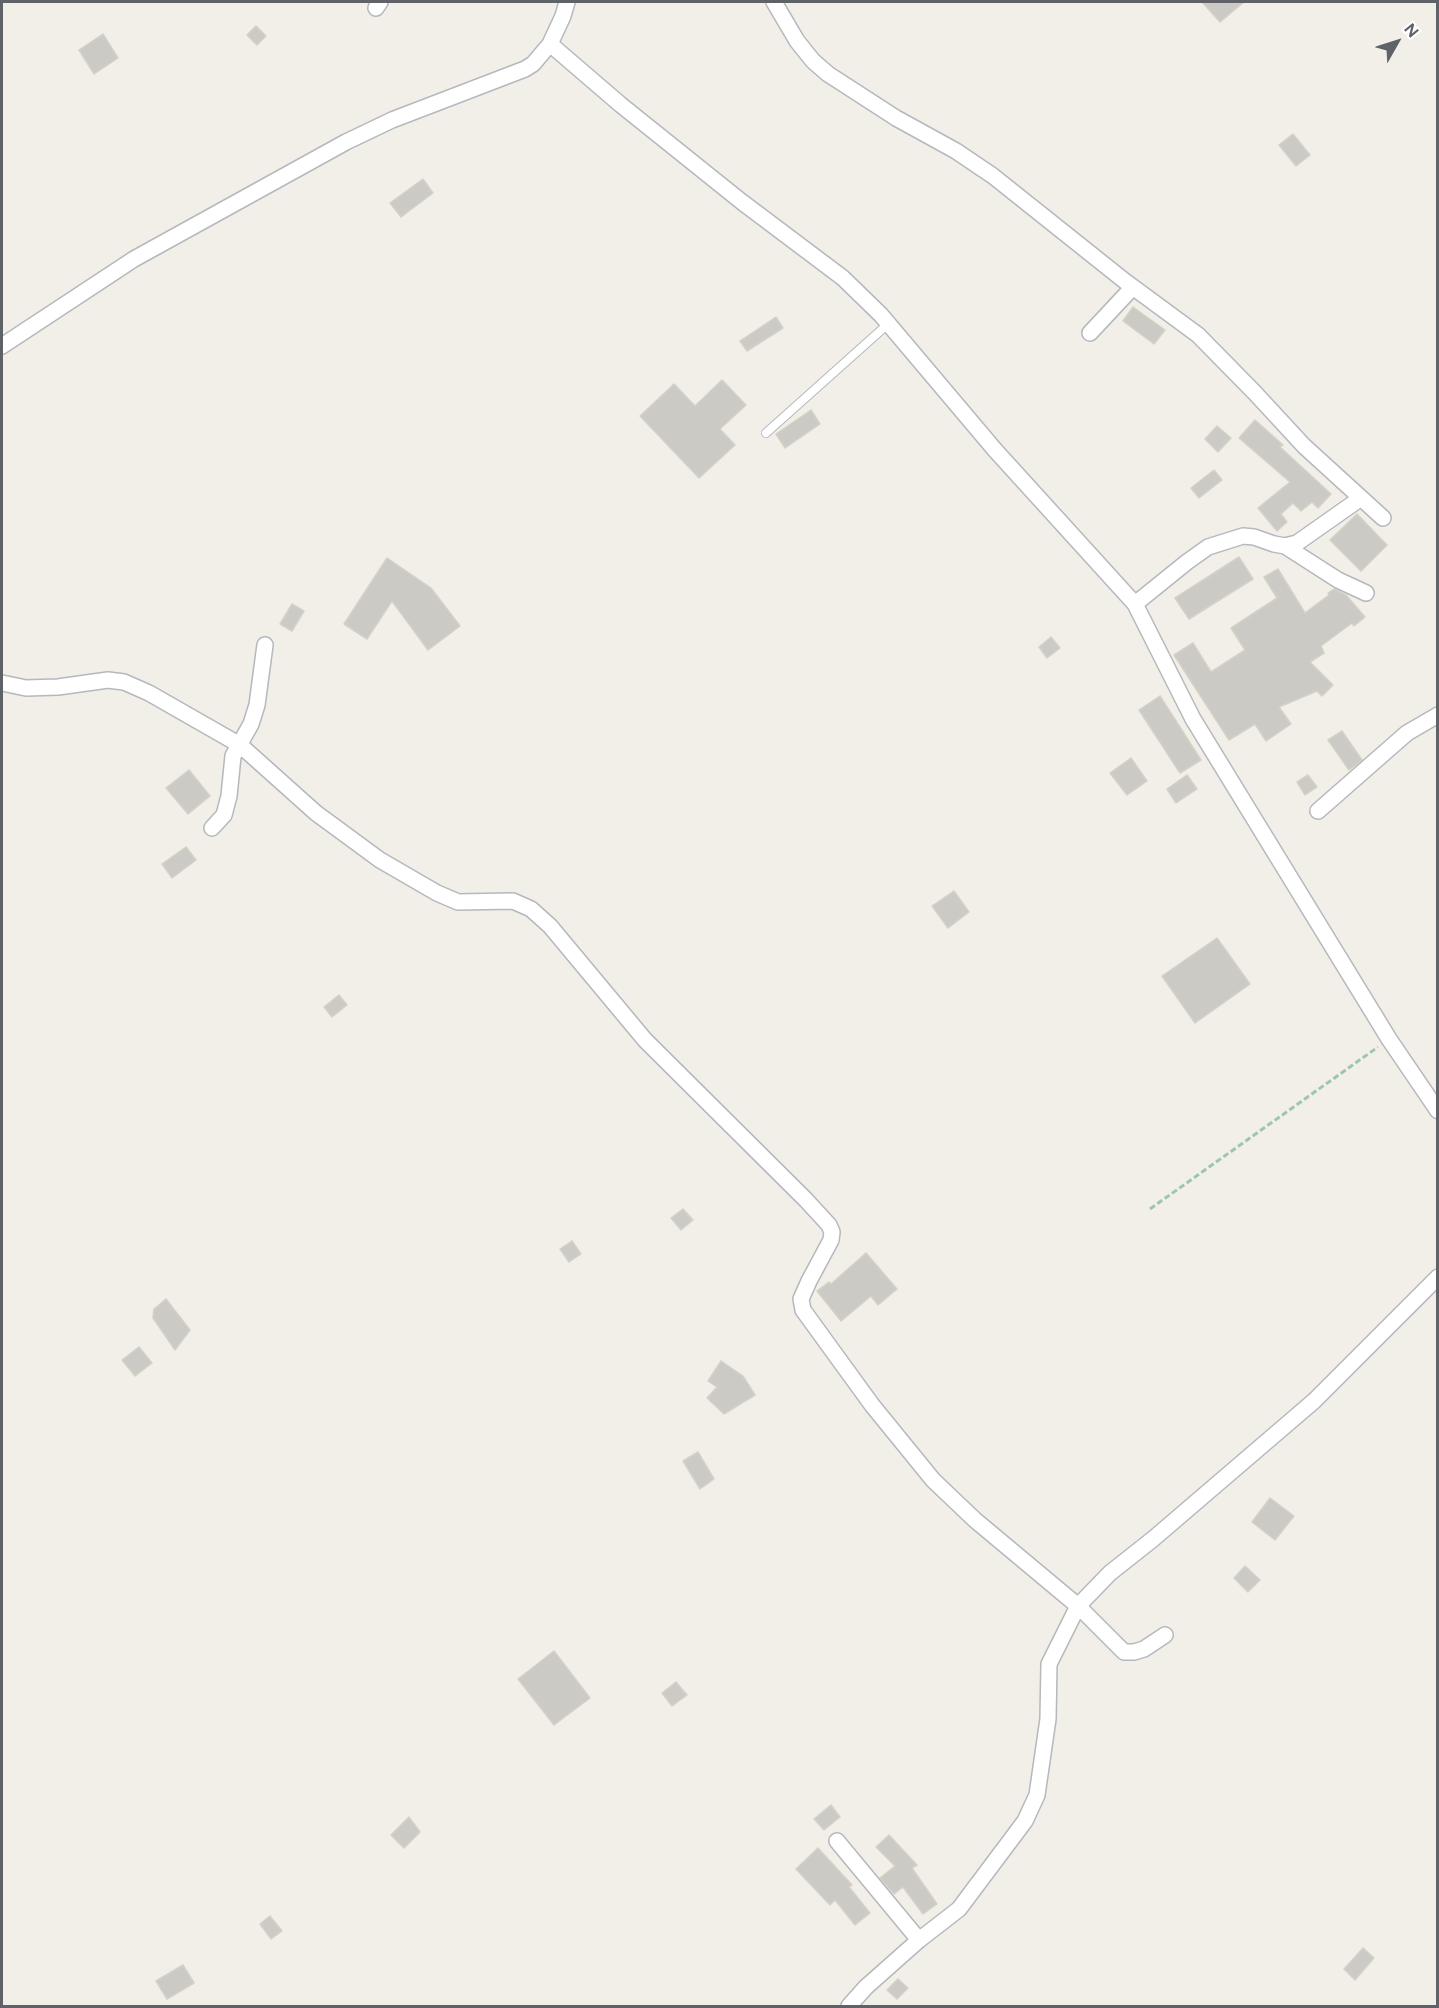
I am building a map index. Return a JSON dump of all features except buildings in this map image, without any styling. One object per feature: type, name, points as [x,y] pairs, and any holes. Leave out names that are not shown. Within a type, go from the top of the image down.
[{"type":"street","points":[[2,346],[134,259],[346,142],[392,120],[525,69],[533,64],[550,44],[567,2]]},
{"type":"street","points":[[774,2],[797,41],[813,61],[828,74],[896,118],[956,151],[993,177],[1198,336],[1304,446],[1383,518]]},
{"type":"street","points":[[550,44],[621,105],[843,278],[888,324],[995,450],[1136,604],[1193,719],[1389,1039],[1437,1110]]},
{"type":"street","points":[[1090,333],[1133,287]]},
{"type":"street","points":[[1285,546],[1297,543],[1361,498]]},
{"type":"street","points":[[1136,604],[1187,562],[1217,544],[1243,536],[1285,546],[1338,580],[1366,593]]},
{"type":"street","points":[[212,828],[224,815],[229,796],[233,756],[257,705],[265,645]]},
{"type":"street","points":[[2,683],[26,688],[58,687],[108,680],[124,682],[149,693],[240,745],[316,813],[389,865],[437,893],[458,902],[513,901],[531,909],[550,926],[645,1040],[829,1225],[832,1232],[831,1240],[808,1281],[801,1299],[803,1310],[872,1405],[933,1480],[975,1520],[1078,1606],[1124,1652],[1144,1650],[1165,1635]]},
{"type":"street","points":[[1318,811],[1407,733],[1437,715]]},
{"type":"street","points":[[849,2007],[866,1987],[919,1940],[959,1910],[1025,1821],[1037,1796],[1048,1719],[1049,1664],[1078,1606],[1110,1574],[1314,1401],[1437,1277]]},
{"type":"street","points":[[837,1841],[919,1940]]},
{"type":"lane","points":[[766,433],[888,324]]},
{"type":"path","points":[[1150,1209],[1389,1039]]}]
